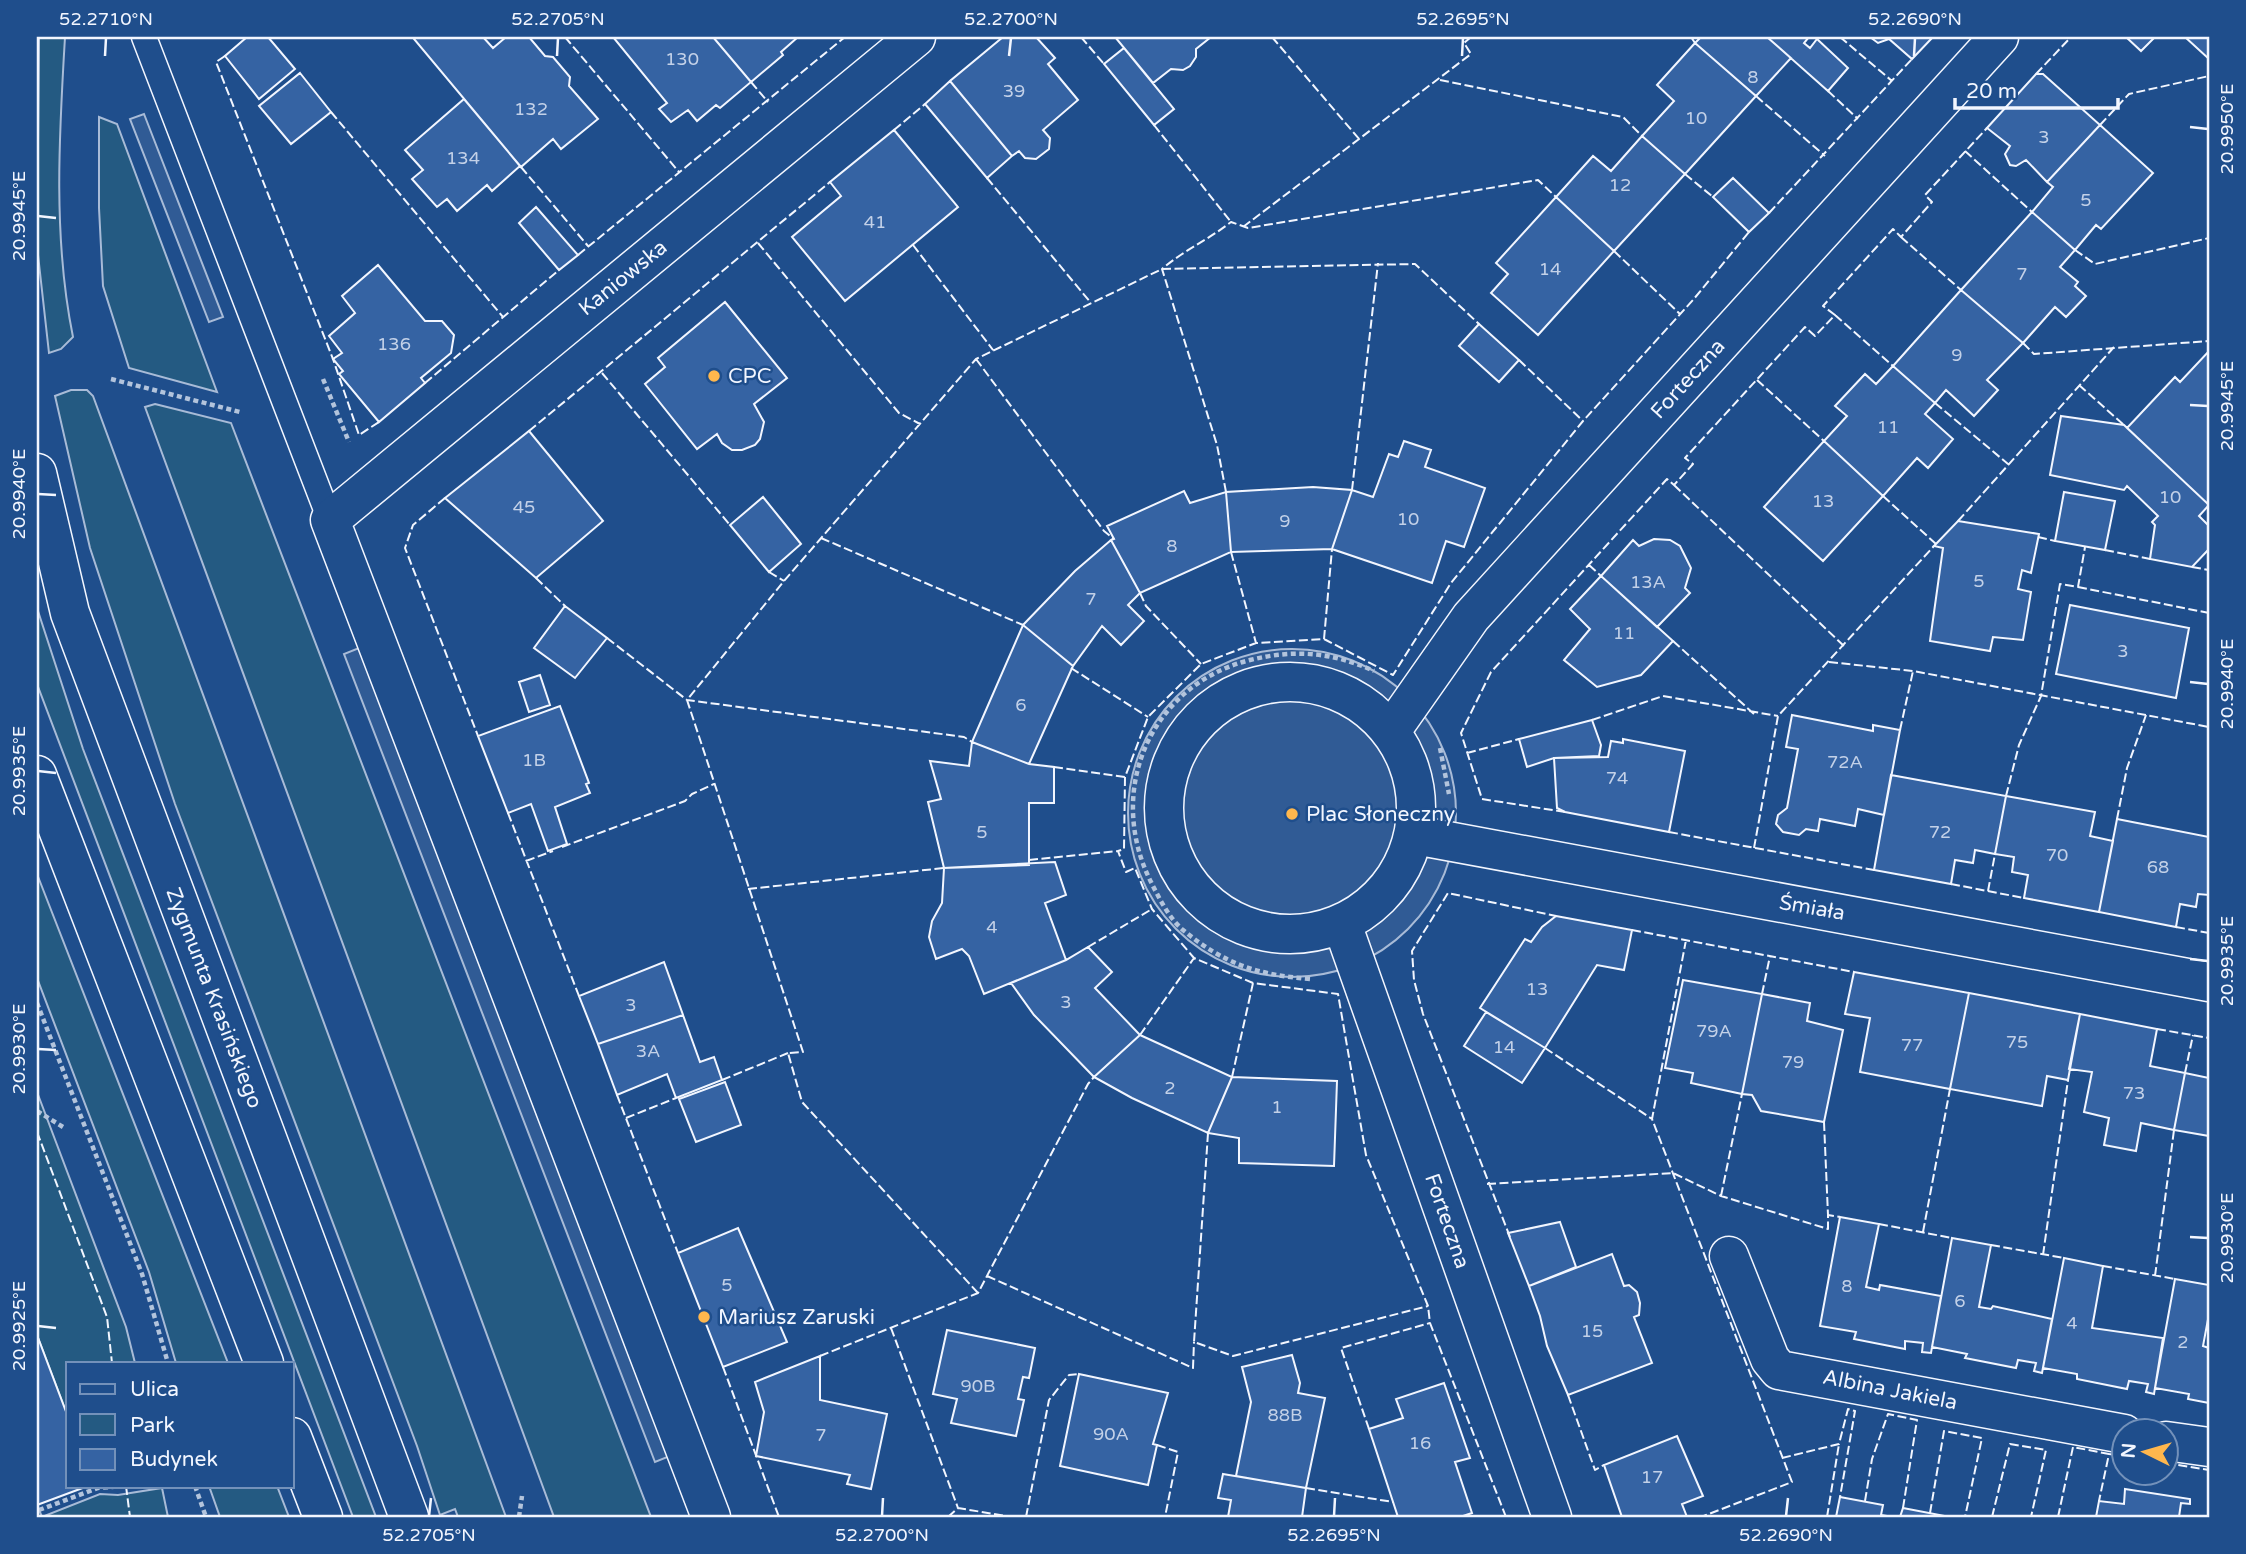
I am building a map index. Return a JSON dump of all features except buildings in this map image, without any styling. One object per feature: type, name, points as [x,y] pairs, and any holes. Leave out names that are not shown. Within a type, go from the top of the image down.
[{"type":"street","name":"Kaniowska","points":[[330,520],[916,37]]},
{"type":"street","name":"Forteczna","points":[[1391,731],[1471,617],[1999,37]]},
{"type":"street","name":"Zygmunta Krasińskiego","points":[[37,472],[70,613],[408,1517]]},
{"type":"street","points":[[330,520],[712,1517]]},
{"type":"street","points":[[1275,682],[1319,685],[1359,701],[1391,731],[1409,765],[1416,802],[1415,835],[1398,875],[1374,904],[1342,924],[1300,936],[1256,931],[1217,913],[1186,882],[1167,843],[1163,799],[1173,756],[1198,720],[1233,694],[1275,682]]},
{"type":"street","points":[[37,775],[264,1362]]},
{"type":"street","name":"Śmiała","points":[[1415,835],[2209,982]]},
{"type":"street","name":"Forteczna","points":[[1342,924],[1552,1517]]},
{"type":"street","name":"Albina Jakiela","points":[[1729,1256],[1770,1359],[1779,1370],[2110,1432]]},
{"type":"street","points":[[294,1442],[323,1517]]},
{"type":"street","points":[[2180,1443],[2209,1447]]},
{"type":"lane","points":[[144,37],[330,520]]},
{"type":"path","points":[[111,379],[240,412]]},
{"type":"path","points":[[1320,980],[1249,971],[1182,929],[1158,897],[1139,859],[1132,819],[1137,765],[1161,718],[1190,686],[1227,666],[1272,654],[1310,652],[1347,659],[1379,673]]},
{"type":"path","points":[[1439,734],[1441,758],[1451,800]]},
{"type":"path","points":[[37,1003],[142,1274],[168,1362]]},
{"type":"path","points":[[37,1111],[64,1127]]},
{"type":"path","points":[[39,1510],[98,1488]]},
{"type":"path","points":[[196,1488],[206,1517]]},
{"type":"path","points":[[519,1517],[522,1496]]},
{"type":"green space","points":[[39,37],[65,37],[60,225],[62,263],[73,337],[61,349],[49,353],[37,246]]},
{"type":"green space","points":[[99,117],[117,124],[217,392],[129,368],[103,286],[99,208]]},
{"type":"green space","points":[[71,390],[87,390],[93,396],[506,1517],[458,1517],[455,1509],[440,1515],[417,1446],[175,804],[90,548],[55,396]]},
{"type":"green space","points":[[155,404],[231,423],[651,1517],[554,1517],[145,407]]},
{"type":"green space","points":[[37,608],[83,749],[376,1517],[353,1517],[37,684]]},
{"type":"green space","points":[[37,874],[228,1362],[176,1362],[149,1272],[37,978]]},
{"type":"green space","points":[[37,1092],[126,1327],[135,1362],[66,1362],[66,1412],[37,1335]]},
{"type":"green space","points":[[162,1488],[168,1517],[42,1517],[100,1494],[118,1495]]},
{"type":"green space","points":[[210,1488],[278,1488],[289,1517],[220,1517]]},
{"type":"shaded area","points":[[144,114],[223,317],[209,322],[130,119]]},
{"type":"shaded area","points":[[359,648],[670,1456],[655,1462],[344,654]]},
{"type":"shaded area","name":"Plac Słoneczny","points":[[1276,649],[1308,649],[1340,656],[1370,668],[1396,686],[1419,709],[1444,750],[1453,781],[1456,813],[1453,845],[1437,891],[1419,917],[1396,940],[1370,958],[1340,970],[1308,977],[1276,977],[1244,970],[1214,958],[1188,940],[1165,917],[1147,891],[1135,861],[1128,829],[1128,797],[1135,765],[1147,735],[1165,709],[1188,686],[1214,668],[1244,656]]},
{"type":"fence","points":[[565,37],[679,172]]},
{"type":"fence","points":[[578,255],[845,37]]},
{"type":"fence","points":[[1081,37],[1104,64]]},
{"type":"fence","points":[[1272,37],[1360,140]]},
{"type":"fence","points":[[1243,227],[1471,54],[1464,43],[1471,37]]},
{"type":"fence","points":[[1691,37],[1695,43]]},
{"type":"fence","points":[[1840,37],[1892,81]]},
{"type":"fence","points":[[2036,74],[2071,37]]},
{"type":"fence","points":[[225,56],[216,62],[333,359],[359,435],[379,422]]},
{"type":"fence","points":[[1769,213],[1912,59]]},
{"type":"fence","points":[[2100,125],[2129,94],[2209,76]]},
{"type":"fence","points":[[1440,80],[1623,117],[1642,136]]},
{"type":"fence","points":[[751,82],[768,102]]},
{"type":"fence","points":[[1828,91],[1858,119]]},
{"type":"fence","points":[[1756,96],[1825,156]]},
{"type":"fence","points":[[894,130],[925,104]]},
{"type":"fence","points":[[331,112],[503,317]]},
{"type":"fence","points":[[1154,125],[1231,222]]},
{"type":"fence","points":[[1565,812],[1482,799],[1461,733],[1491,672],[1667,479],[1674,485],[1693,464],[1685,458],[1805,327],[1815,336],[1835,315],[1823,306],[1893,229],[1901,237],[1932,202],[1925,195],[1987,128]]},
{"type":"fence","points":[[1965,151],[2032,212]]},
{"type":"fence","points":[[521,167],[588,246]]},
{"type":"fence","points":[[1685,174],[1713,197]]},
{"type":"fence","points":[[987,178],[1091,303]]},
{"type":"fence","points":[[1226,492],[1217,445],[1162,269],[1231,222],[1248,228],[1538,180],[1556,197]]},
{"type":"fence","points":[[529,431],[830,182]]},
{"type":"fence","points":[[1506,1517],[1430,1323],[1428,1306],[1366,1155],[1338,994],[1253,983],[1194,958],[1152,909],[1135,868],[1126,872],[1118,851],[1124,849],[1125,777],[1148,717],[1201,664],[1256,643],[1324,639],[1393,675],[1451,583],[1583,421],[1693,300],[1749,232]]},
{"type":"fence","points":[[1901,237],[1961,290]]},
{"type":"fence","points":[[2075,250],[2095,264],[2209,238]]},
{"type":"fence","points":[[758,243],[899,413],[920,424]]},
{"type":"fence","points":[[913,245],[993,350]]},
{"type":"fence","points":[[1614,251],[1680,314]]},
{"type":"fence","points":[[1352,490],[1378,263]]},
{"type":"fence","points":[[978,1293],[802,1102],[788,1053],[803,1052],[687,700],[784,581],[976,359],[1162,269],[1415,264],[1479,324]]},
{"type":"fence","points":[[425,383],[559,270]]},
{"type":"fence","points":[[1835,315],[1893,366]]},
{"type":"fence","points":[[2023,343],[2034,354],[2209,341]]},
{"type":"fence","points":[[1958,521],[2114,347]]},
{"type":"fence","points":[[976,359],[1104,531],[1114,539]]},
{"type":"fence","points":[[1519,360],[1583,421]]},
{"type":"fence","points":[[602,373],[730,525]]},
{"type":"fence","points":[[1757,380],[1824,441]]},
{"type":"fence","points":[[2079,385],[2124,425]]},
{"type":"fence","points":[[1935,403],[2008,464]]},
{"type":"fence","points":[[1674,485],[1844,646]]},
{"type":"fence","points":[[1883,496],[1936,544]]},
{"type":"fence","points":[[445,498],[413,525],[405,548],[478,736]]},
{"type":"fence","points":[[2038,537],[2055,541]]},
{"type":"fence","points":[[821,538],[1023,625]]},
{"type":"fence","points":[[1754,848],[1778,716],[1934,546]]},
{"type":"fence","points":[[2006,796],[2019,745],[2041,696],[2060,584],[2078,587],[2085,547]]},
{"type":"fence","points":[[1324,639],[1332,549]]},
{"type":"fence","points":[[2105,550],[2150,559]]},
{"type":"fence","points":[[1231,552],[1256,643]]},
{"type":"fence","points":[[1589,565],[1601,576]]},
{"type":"fence","points":[[2192,567],[2209,570]]},
{"type":"fence","points":[[769,572],[784,581]]},
{"type":"fence","points":[[536,578],[565,606]]},
{"type":"fence","points":[[2078,587],[2209,613]]},
{"type":"fence","points":[[1140,593],[1146,606],[1201,664]]},
{"type":"fence","points":[[607,638],[687,700],[964,737],[972,742]]},
{"type":"fence","points":[[1673,641],[1754,714]]},
{"type":"fence","points":[[1829,662],[1913,671],[2209,727]]},
{"type":"fence","points":[[1071,668],[1148,717]]},
{"type":"fence","points":[[1900,730],[1913,671]]},
{"type":"fence","points":[[1592,720],[1663,696],[1778,716]]},
{"type":"fence","points":[[2117,819],[2127,768],[2146,715]]},
{"type":"fence","points":[[1467,753],[1519,739]]},
{"type":"fence","points":[[1054,767],[1125,777]]},
{"type":"fence","points":[[562,847],[685,801],[692,794],[714,784]]},
{"type":"fence","points":[[508,813],[579,996]]},
{"type":"fence","points":[[1669,832],[1874,870]]},
{"type":"fence","points":[[526,861],[553,851]]},
{"type":"fence","points":[[1029,860],[1118,851]]},
{"type":"fence","points":[[1988,891],[1995,854]]},
{"type":"fence","points":[[748,889],[944,868]]},
{"type":"fence","points":[[1951,884],[2024,898]]},
{"type":"fence","points":[[1510,1237],[1423,1014],[1414,980],[1412,951],[1448,893],[1556,916]]},
{"type":"fence","points":[[1088,947],[1152,909]]},
{"type":"fence","points":[[2176,927],[2209,933]]},
{"type":"fence","points":[[1632,930],[1854,972]]},
{"type":"fence","points":[[1686,940],[1652,1119],[1792,1482],[1701,1517]]},
{"type":"fence","points":[[1762,994],[1770,956]]},
{"type":"fence","points":[[1140,1035],[1194,958]]},
{"type":"fence","points":[[1232,1077],[1253,983]]},
{"type":"fence","points":[[2157,1029],[2209,1038]]},
{"type":"fence","points":[[2185,1073],[2193,1035]]},
{"type":"fence","points":[[1545,1048],[1652,1119]]},
{"type":"fence","points":[[722,1080],[788,1053]]},
{"type":"fence","points":[[820,1356],[978,1293],[1094,1077]]},
{"type":"fence","points":[[2043,1255],[2068,1080]]},
{"type":"fence","points":[[1923,1232],[1950,1089]]},
{"type":"fence","points":[[1721,1196],[1742,1094]]},
{"type":"fence","points":[[617,1095],[678,1253]]},
{"type":"fence","points":[[626,1118],[676,1098]]},
{"type":"fence","points":[[1824,1122],[1828,1215]]},
{"type":"fence","points":[[2155,1276],[2174,1130]]},
{"type":"fence","points":[[37,1132],[107,1317],[112,1362]]},
{"type":"fence","points":[[1208,1133],[1194,1342],[1233,1356],[1428,1306]]},
{"type":"fence","points":[[1487,1184],[1673,1173],[1721,1196],[1828,1229],[1828,1215],[1840,1217]]},
{"type":"fence","points":[[1879,1224],[1952,1238]]},
{"type":"fence","points":[[1991,1245],[2064,1258]]},
{"type":"fence","points":[[2103,1266],[2175,1279]]},
{"type":"fence","points":[[987,1276],[1193,1368],[1194,1342]]},
{"type":"fence","points":[[1369,1429],[1341,1348],[1430,1323]]},
{"type":"fence","points":[[891,1328],[958,1508]]},
{"type":"fence","points":[[723,1367],[779,1517]]},
{"type":"fence","points":[[1026,1517],[1049,1400],[1069,1375],[1079,1374]]},
{"type":"fence","points":[[1568,1395],[1595,1470],[1604,1465]]},
{"type":"fence","points":[[1782,1458],[1839,1444],[1848,1409],[1855,1411],[1840,1497]]},
{"type":"fence","points":[[1865,1501],[1872,1459],[1888,1414],[1917,1420],[1903,1508]]},
{"type":"fence","points":[[1930,1513],[1944,1431],[1982,1438],[1965,1517]]},
{"type":"fence","points":[[1827,1517],[1839,1444]]},
{"type":"fence","points":[[1992,1517],[2010,1444],[2046,1450],[2031,1517]]},
{"type":"fence","points":[[1157,1445],[1178,1452],[1165,1517]]},
{"type":"fence","points":[[2058,1517],[2073,1447],[2109,1454],[2099,1501]]},
{"type":"fence","points":[[2180,1465],[2209,1470]]},
{"type":"fence","points":[[126,1488],[130,1517]]},
{"type":"fence","points":[[1306,1488],[1393,1502]]},
{"type":"fence","points":[[948,1517],[958,1508],[1012,1517]]},
{"type":"place","name":"CPC","points":[[714,376]]},
{"type":"place","name":"Plac Słoneczny","points":[[1292,814]]},
{"type":"place","name":"Mariusz Zaruski","points":[[704,1317]]}]
